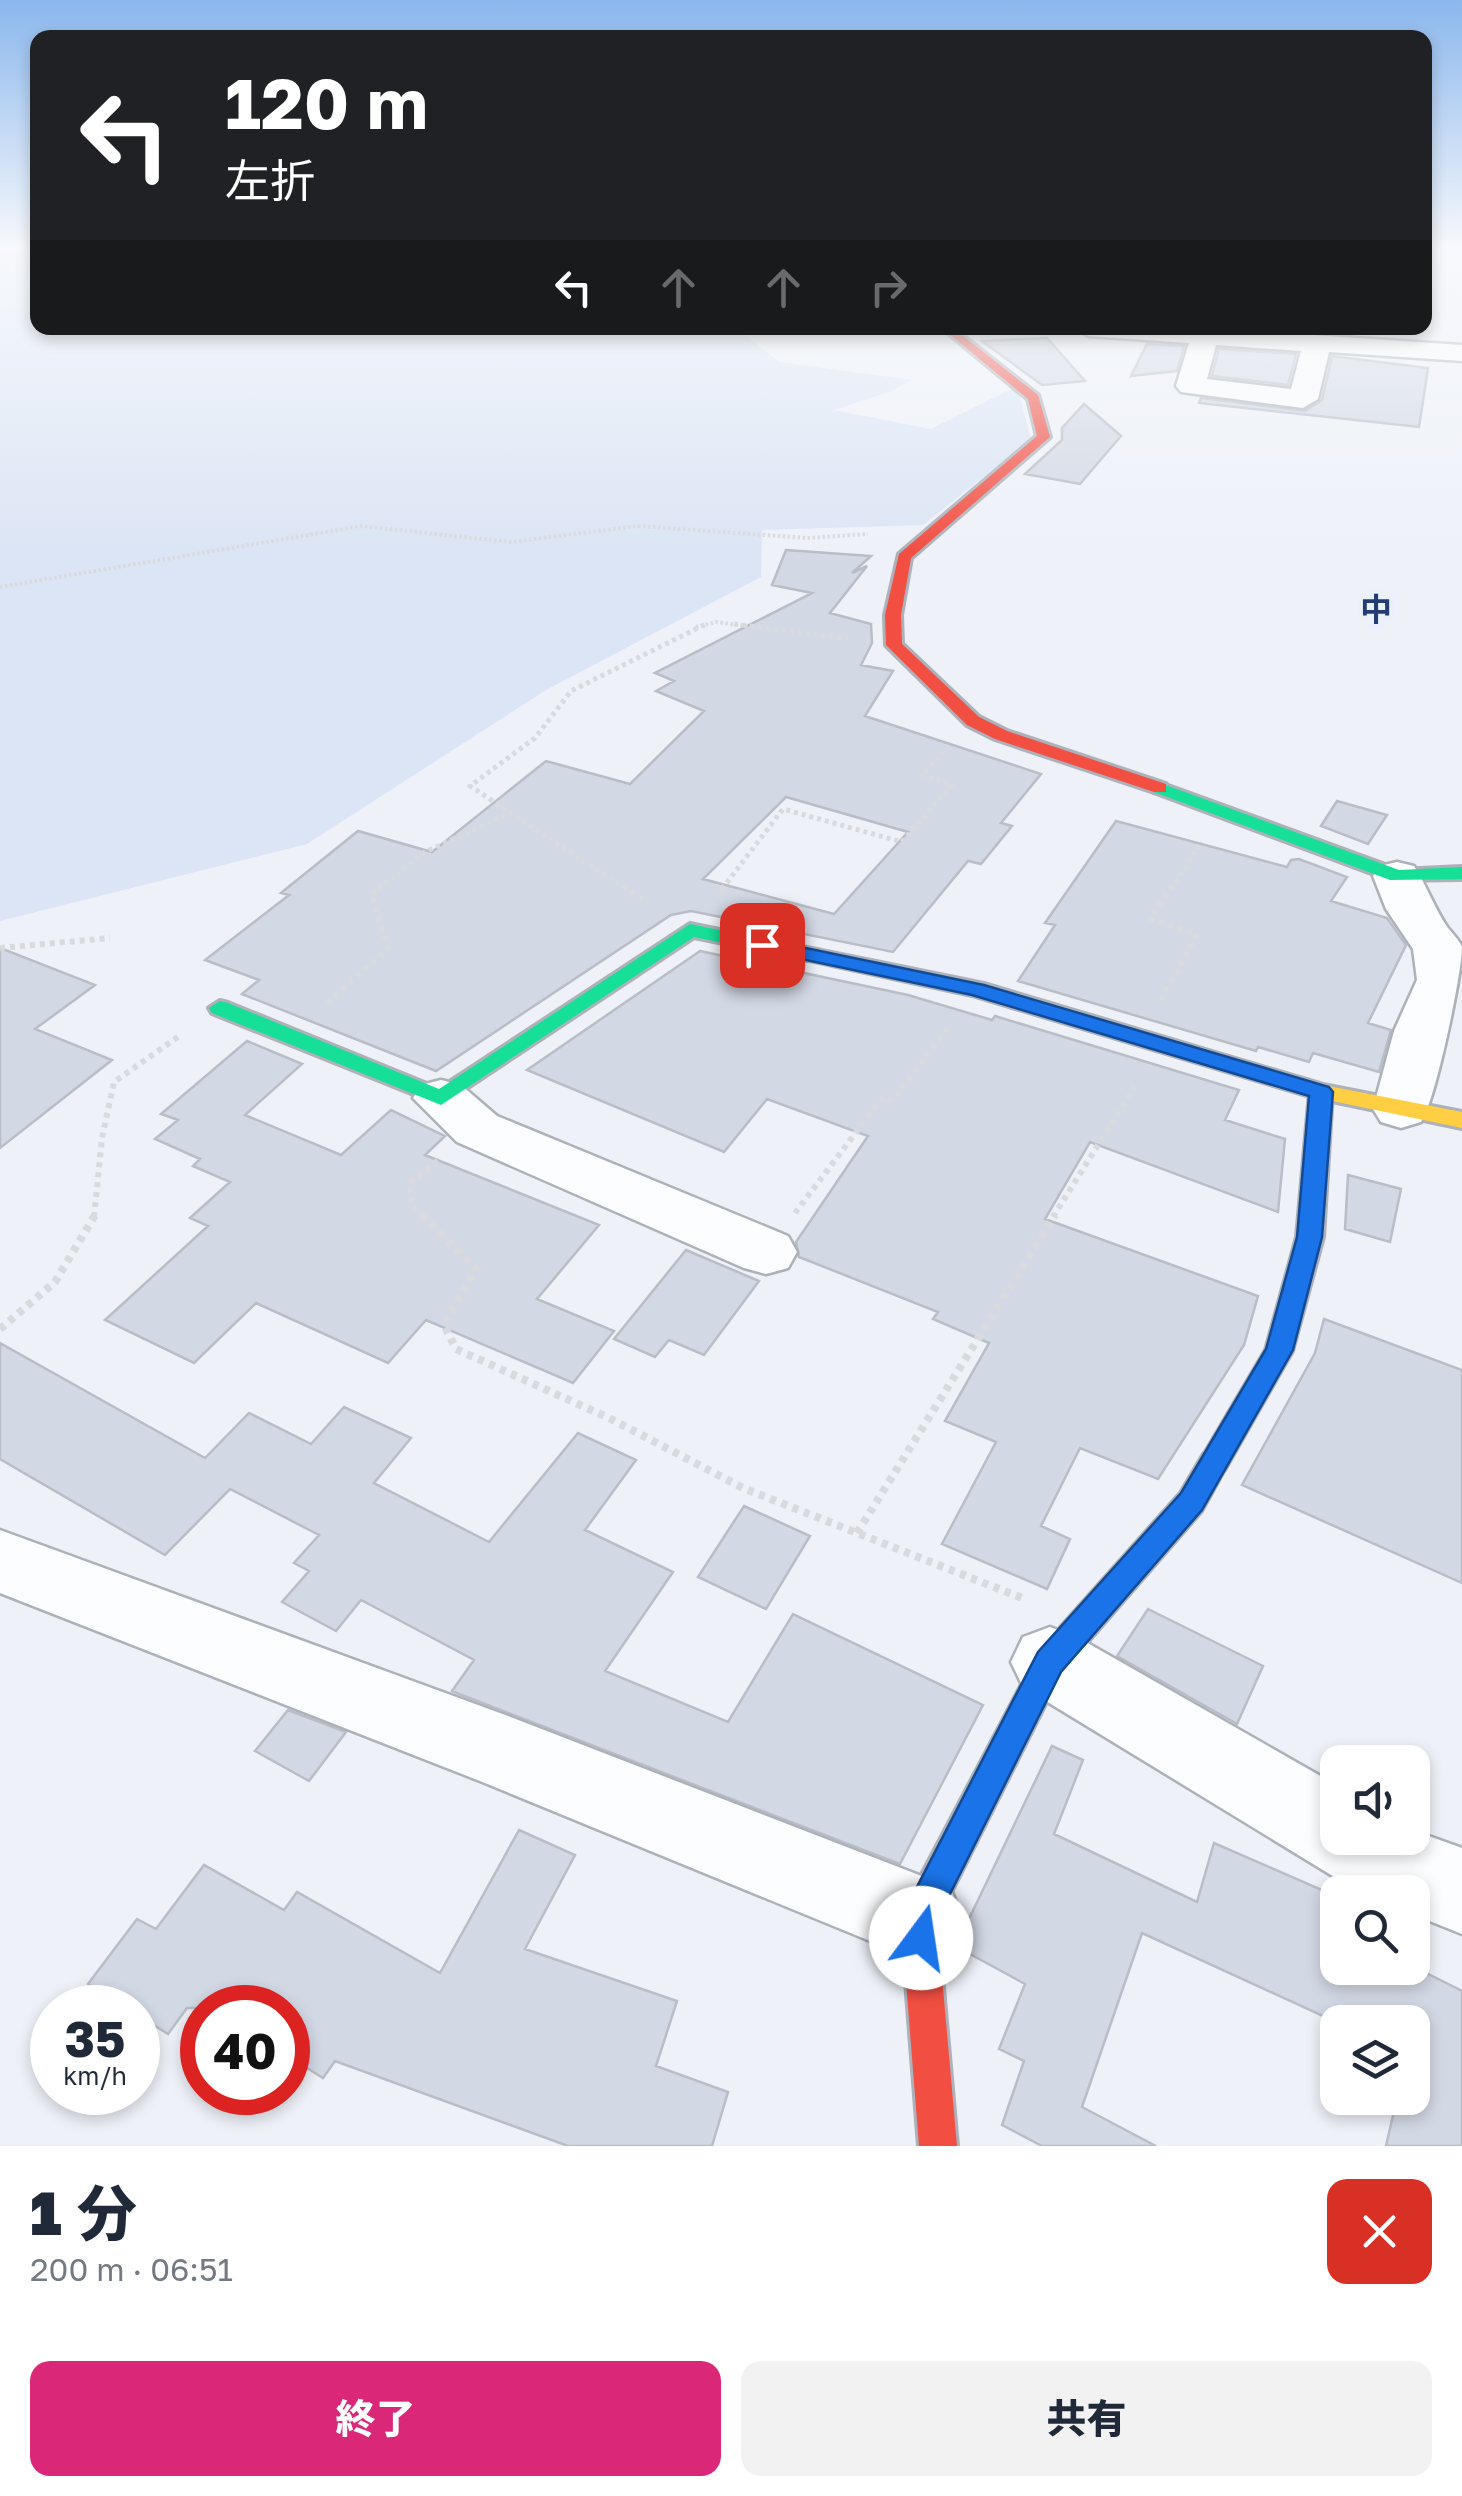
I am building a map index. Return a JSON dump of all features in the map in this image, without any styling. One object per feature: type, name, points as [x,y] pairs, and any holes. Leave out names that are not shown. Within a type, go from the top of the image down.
[{"type":"street","points":[[975,351],[1024,386],[1045,419],[1044,437],[904,556],[893,615],[894,645],[973,721],[1001,735],[1224,809],[1397,876],[1462,872]]},
{"type":"street","points":[[1201,351],[1191,386],[1303,399],[1315,351]]},
{"type":"street","points":[[1435,351],[1462,353]]},
{"type":"street","points":[[1397,876],[1410,909],[1438,949],[1444,980],[1421,1031],[1401,1108]]},
{"type":"street","points":[[459,1114],[690,930],[976,989],[1321,1092],[1462,1120]]},
{"type":"street","points":[[220,1008],[291,1036],[766,1252]]},
{"type":"street","points":[[938,2146],[919,1918],[1067,1642],[1191,1502],[1279,1350],[1310,1237],[1321,1092]]},
{"type":"street","points":[[0,1561],[508,1754],[919,1918]]},
{"type":"street","points":[[1067,1642],[1320,1819]]},
{"type":"street","points":[[1375,1855],[1462,1890]]},
{"type":"path","points":[[0,586],[361,526],[510,542],[638,526],[807,538],[930,531]]},
{"type":"path","points":[[894,645],[716,622],[695,627],[571,691],[534,738],[470,786],[690,930],[783,810],[902,842],[952,785],[922,775],[973,721]]},
{"type":"path","points":[[857,1533],[1152,1039],[1196,934],[1150,920],[1224,809]]},
{"type":"path","points":[[291,1036],[388,948],[372,894],[425,852],[509,814]]},
{"type":"path","points":[[0,948],[110,938]]},
{"type":"path","points":[[766,1252],[882,1098],[893,1100],[976,989]]},
{"type":"path","points":[[0,1328],[55,1282],[95,1215],[102,1138],[114,1082],[220,1008]]},
{"type":"path","points":[[459,1114],[409,1184],[412,1205],[476,1270],[444,1324],[456,1349],[610,1418],[743,1488],[857,1533],[1067,1642]]},
{"type":"shaded area","points":[[0,351],[765,351],[779,362],[912,380],[834,410],[931,429],[1017,386],[1031,439],[923,525],[762,530],[761,577],[546,690],[307,844],[0,921]]},
{"type":"building","points":[[996,351],[1059,351],[1085,381],[1042,385]]},
{"type":"building","points":[[1143,351],[1183,351],[1177,371],[1131,376]]},
{"type":"building","points":[[1218,351],[1296,354],[1288,385],[1212,376]]},
{"type":"building","points":[[1332,356],[1428,368],[1419,427],[1199,403],[1201,398],[1305,411],[1322,400]]},
{"type":"building","points":[[1084,404],[1121,436],[1080,484],[1025,474],[1062,440],[1062,428]]},
{"type":"building","points":[[786,550],[871,556],[852,573],[867,566],[830,613],[871,624],[872,643],[861,665],[893,671],[865,716],[1041,774],[1001,823],[1012,826],[981,864],[968,861],[893,952],[691,911],[671,915],[436,1071],[242,994],[259,980],[205,960],[289,895],[281,893],[358,831],[432,852],[546,761],[630,784],[704,711],[656,691],[674,681],[655,673],[812,593],[772,585]],"holes":[[[786,797],[908,832],[834,914],[703,879]]]},
{"type":"building","points":[[1337,801],[1387,815],[1368,844],[1321,826]]},
{"type":"building","points":[[1116,821],[1287,867],[1291,860],[1299,859],[1347,877],[1331,901],[1387,918],[1406,945],[1368,1023],[1391,1030],[1379,1072],[1313,1053],[1309,1062],[1258,1047],[1256,1051],[1018,981],[1055,925],[1045,923]]},
{"type":"building","points":[[0,948],[95,985],[35,1029],[112,1060],[0,1148]]},
{"type":"building","points":[[700,951],[908,995],[992,1020],[995,1016],[1239,1090],[1225,1120],[1285,1139],[1278,1212],[1090,1142],[1045,1219],[1258,1296],[1244,1345],[1158,1479],[1080,1448],[1041,1526],[1070,1539],[1047,1589],[942,1544],[996,1442],[945,1421],[989,1343],[933,1319],[938,1312],[799,1257],[796,1242],[868,1136],[767,1099],[724,1152],[527,1070]]},
{"type":"building","points":[[247,1041],[302,1064],[245,1115],[341,1155],[391,1110],[445,1136],[425,1155],[599,1225],[537,1299],[614,1331],[573,1383],[426,1320],[388,1363],[256,1303],[194,1363],[105,1320],[208,1226],[190,1218],[230,1182],[193,1166],[200,1159],[155,1139],[178,1120],[161,1114]]},
{"type":"building","points":[[1348,1175],[1401,1189],[1390,1242],[1345,1229]]},
{"type":"building","points":[[686,1250],[759,1281],[704,1355],[669,1340],[655,1357],[614,1339]]},
{"type":"building","points":[[1324,1319],[1462,1370],[1462,1583],[1242,1485],[1315,1353]]},
{"type":"building","points":[[0,1343],[205,1458],[249,1413],[311,1444],[344,1407],[411,1438],[374,1483],[489,1542],[578,1433],[636,1460],[585,1530],[673,1572],[605,1671],[728,1722],[793,1614],[983,1705],[900,1864],[452,1691],[474,1660],[361,1600],[336,1631],[282,1602],[309,1571],[294,1563],[319,1535],[230,1489],[165,1555],[0,1459]]},
{"type":"building","points":[[744,1506],[810,1536],[766,1609],[698,1577]]},
{"type":"building","points":[[1148,1609],[1263,1666],[1237,1724],[1117,1656]]},
{"type":"building","points":[[288,1710],[346,1732],[309,1781],[255,1751]]},
{"type":"building","points":[[1052,1746],[1083,1760],[1054,1834],[1197,1902],[1214,1843],[1320,1889],[1320,1985],[1430,1985],[1430,1975],[1462,1991],[1462,2146],[1386,2146],[1393,2115],[1430,2115],[1430,2005],[1320,2005],[1320,2015],[1142,1933],[1082,2107],[1156,2146],[1042,2146],[1002,2125],[1024,2061],[999,2049],[1025,1984],[970,1954],[967,1923]]},
{"type":"building","points":[[519,1830],[575,1855],[525,1949],[677,2001],[656,2066],[728,2092],[712,2146],[568,2146],[335,2061],[323,2078],[310,2070],[310,1985],[180,1985],[180,2018],[168,2034],[160,2029],[160,1985],[88,1984],[137,1919],[156,1929],[204,1865],[284,1910],[297,1892],[440,1973]]},
{"type":"traffic: fast","points":[[1160,788],[1397,876],[1462,873]]},
{"type":"traffic: fast","points":[[220,1008],[441,1098],[690,930],[807,954]]},
{"type":"traffic: fast","points":[[1214,1462],[1279,1351],[1310,1237],[1321,1092]]},
{"type":"traffic: slow","points":[[807,954],[976,989],[1321,1092],[1462,1120]]},
{"type":"traffic: jam","points":[[976,351],[1034,398],[1044,437],[904,557],[893,615],[894,645],[973,721],[1001,735],[1160,788]]},
{"type":"traffic: jam","points":[[938,2146],[919,1918],[1050,1662],[1191,1502],[1214,1462]]},
{"type":"district","name":"中","points":[[1376,610]]},
{"type":"route","points":[[762,945],[976,989],[1321,1092],[1310,1237],[1279,1350],[1191,1502],[1050,1662],[919,1918],[921,1938]]}]
